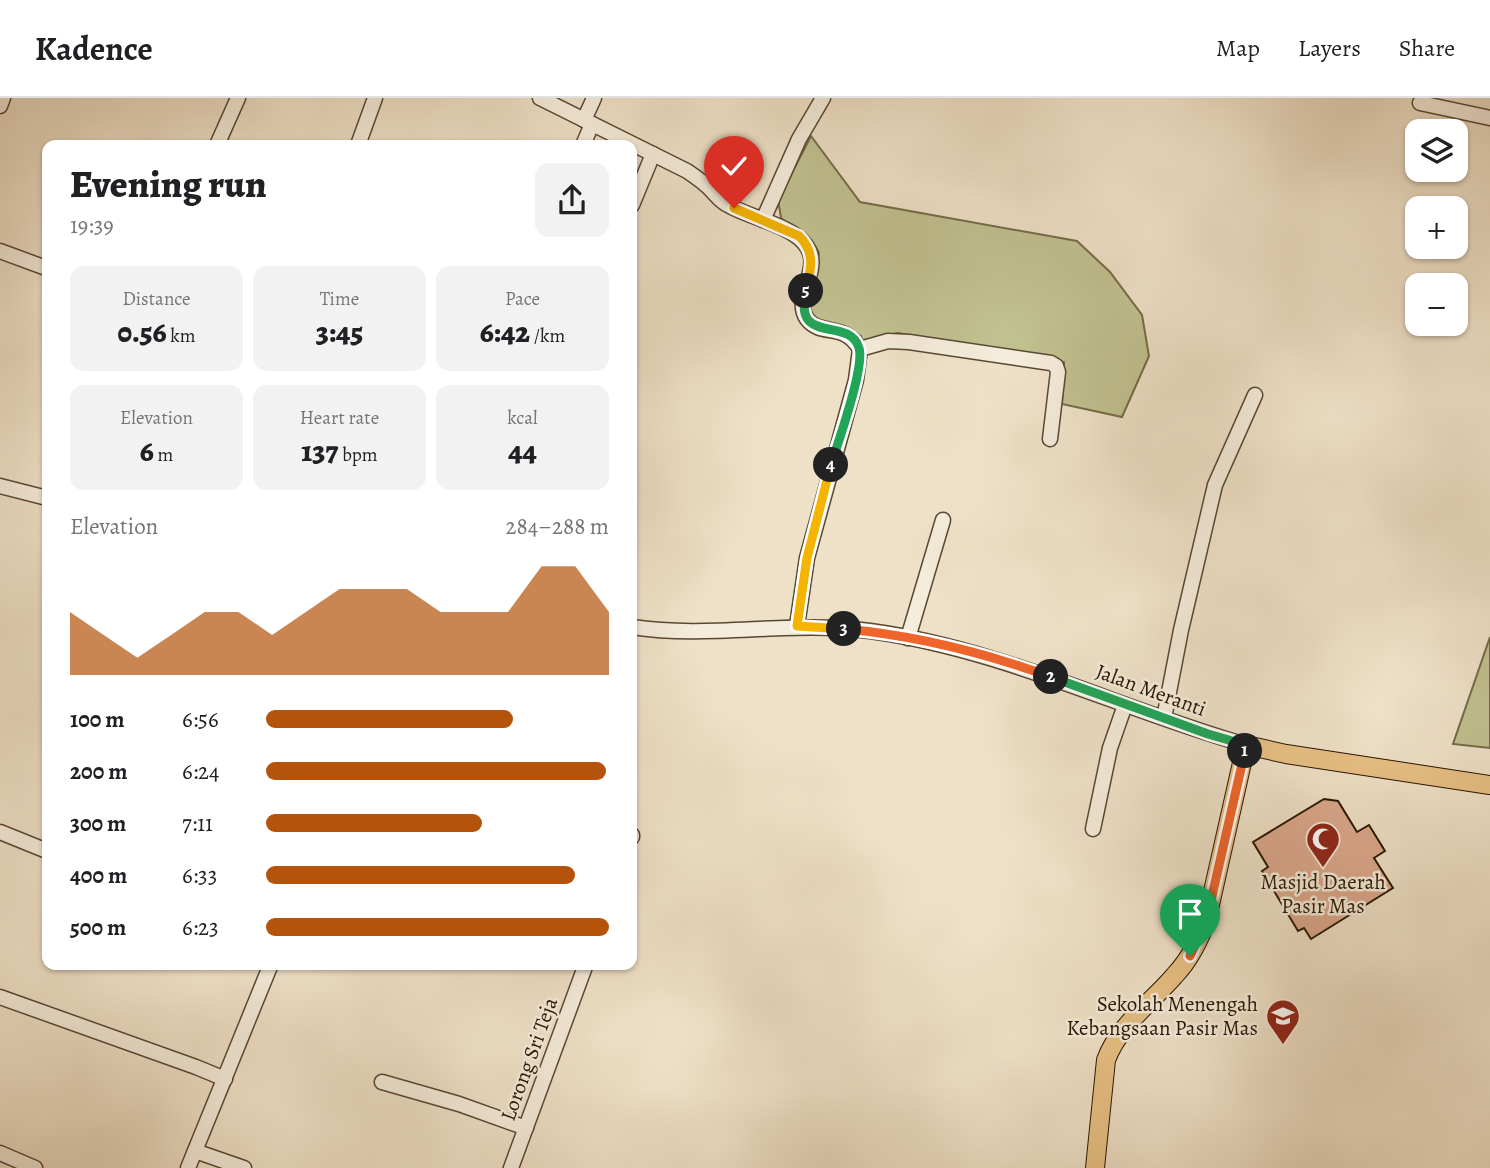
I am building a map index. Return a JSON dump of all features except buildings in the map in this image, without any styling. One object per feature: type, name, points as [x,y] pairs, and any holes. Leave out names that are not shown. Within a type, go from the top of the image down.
[{"type":"main road","name":"Jalan Meranti","points":[[1246,745],[1286,754],[1490,785]]},
{"type":"main road","points":[[1095,1168],[1106,1060],[1111,1046],[1176,974],[1200,936],[1207,918],[1246,745]]},
{"type":"street","points":[[0,106],[3,98]]},
{"type":"street","points":[[220,140],[238,98]]},
{"type":"street","points":[[360,140],[375,98]]},
{"type":"street","points":[[540,98],[625,140]]},
{"type":"street","points":[[584,140],[593,98]]},
{"type":"street","points":[[763,220],[799,139],[823,98]]},
{"type":"street","points":[[1420,103],[1490,118]]},
{"type":"street","points":[[637,146],[704,183],[727,205],[799,236],[810,252],[812,261],[803,306],[805,316],[812,324],[824,329],[846,333],[860,349],[856,380],[807,558],[797,626]]},
{"type":"street","points":[[637,193],[653,154]]},
{"type":"street","points":[[0,251],[42,267]]},
{"type":"street","points":[[860,349],[888,341],[909,342],[1051,363],[1056,366],[1058,372],[1050,439]]},
{"type":"street","points":[[1164,718],[1181,630],[1215,485],[1255,396]]},
{"type":"street","points":[[0,485],[42,497]]},
{"type":"street","points":[[908,638],[943,520]]},
{"type":"street","name":"Jalan Meranti","points":[[637,628],[676,632],[797,626],[871,631],[908,638],[963,649],[1040,673],[1125,705],[1246,745]]},
{"type":"street","points":[[1093,829],[1110,748],[1125,705]]},
{"type":"street","points":[[0,832],[42,849]]},
{"type":"street","points":[[188,1168],[269,970]]},
{"type":"street","name":"Lorong Sri Teja","points":[[511,1168],[584,970]]},
{"type":"street","points":[[0,997],[196,1066],[225,1079]]},
{"type":"street","points":[[382,1082],[459,1104],[526,1128]]},
{"type":"street","points":[[195,1152],[244,1168]]},
{"type":"street","points":[[0,1153],[35,1168]]},
{"type":"green space","points":[[811,136],[860,202],[1077,241],[1110,272],[1142,315],[1149,356],[1122,417],[1062,404],[1064,362],[898,333],[862,341],[861,336],[843,326],[818,319],[810,313],[809,301],[819,253],[815,246],[781,218],[778,200]]},
{"type":"green space","points":[[1490,637],[1490,748],[1453,744]]},
{"type":"place","name":"Masjid Daerah Pasir Mas","points":[[1323,869]]},
{"type":"place","name":"Sekolah Menengah Kebangsaan Pasir Mas","points":[[1283,1046]]},
{"type":"route","points":[[734,208],[799,236],[806,243],[812,261],[803,306],[805,316],[812,324],[824,329],[846,333],[860,349],[856,380],[807,558],[797,626],[871,631],[963,649],[1246,745],[1207,918],[1190,956]]}]
